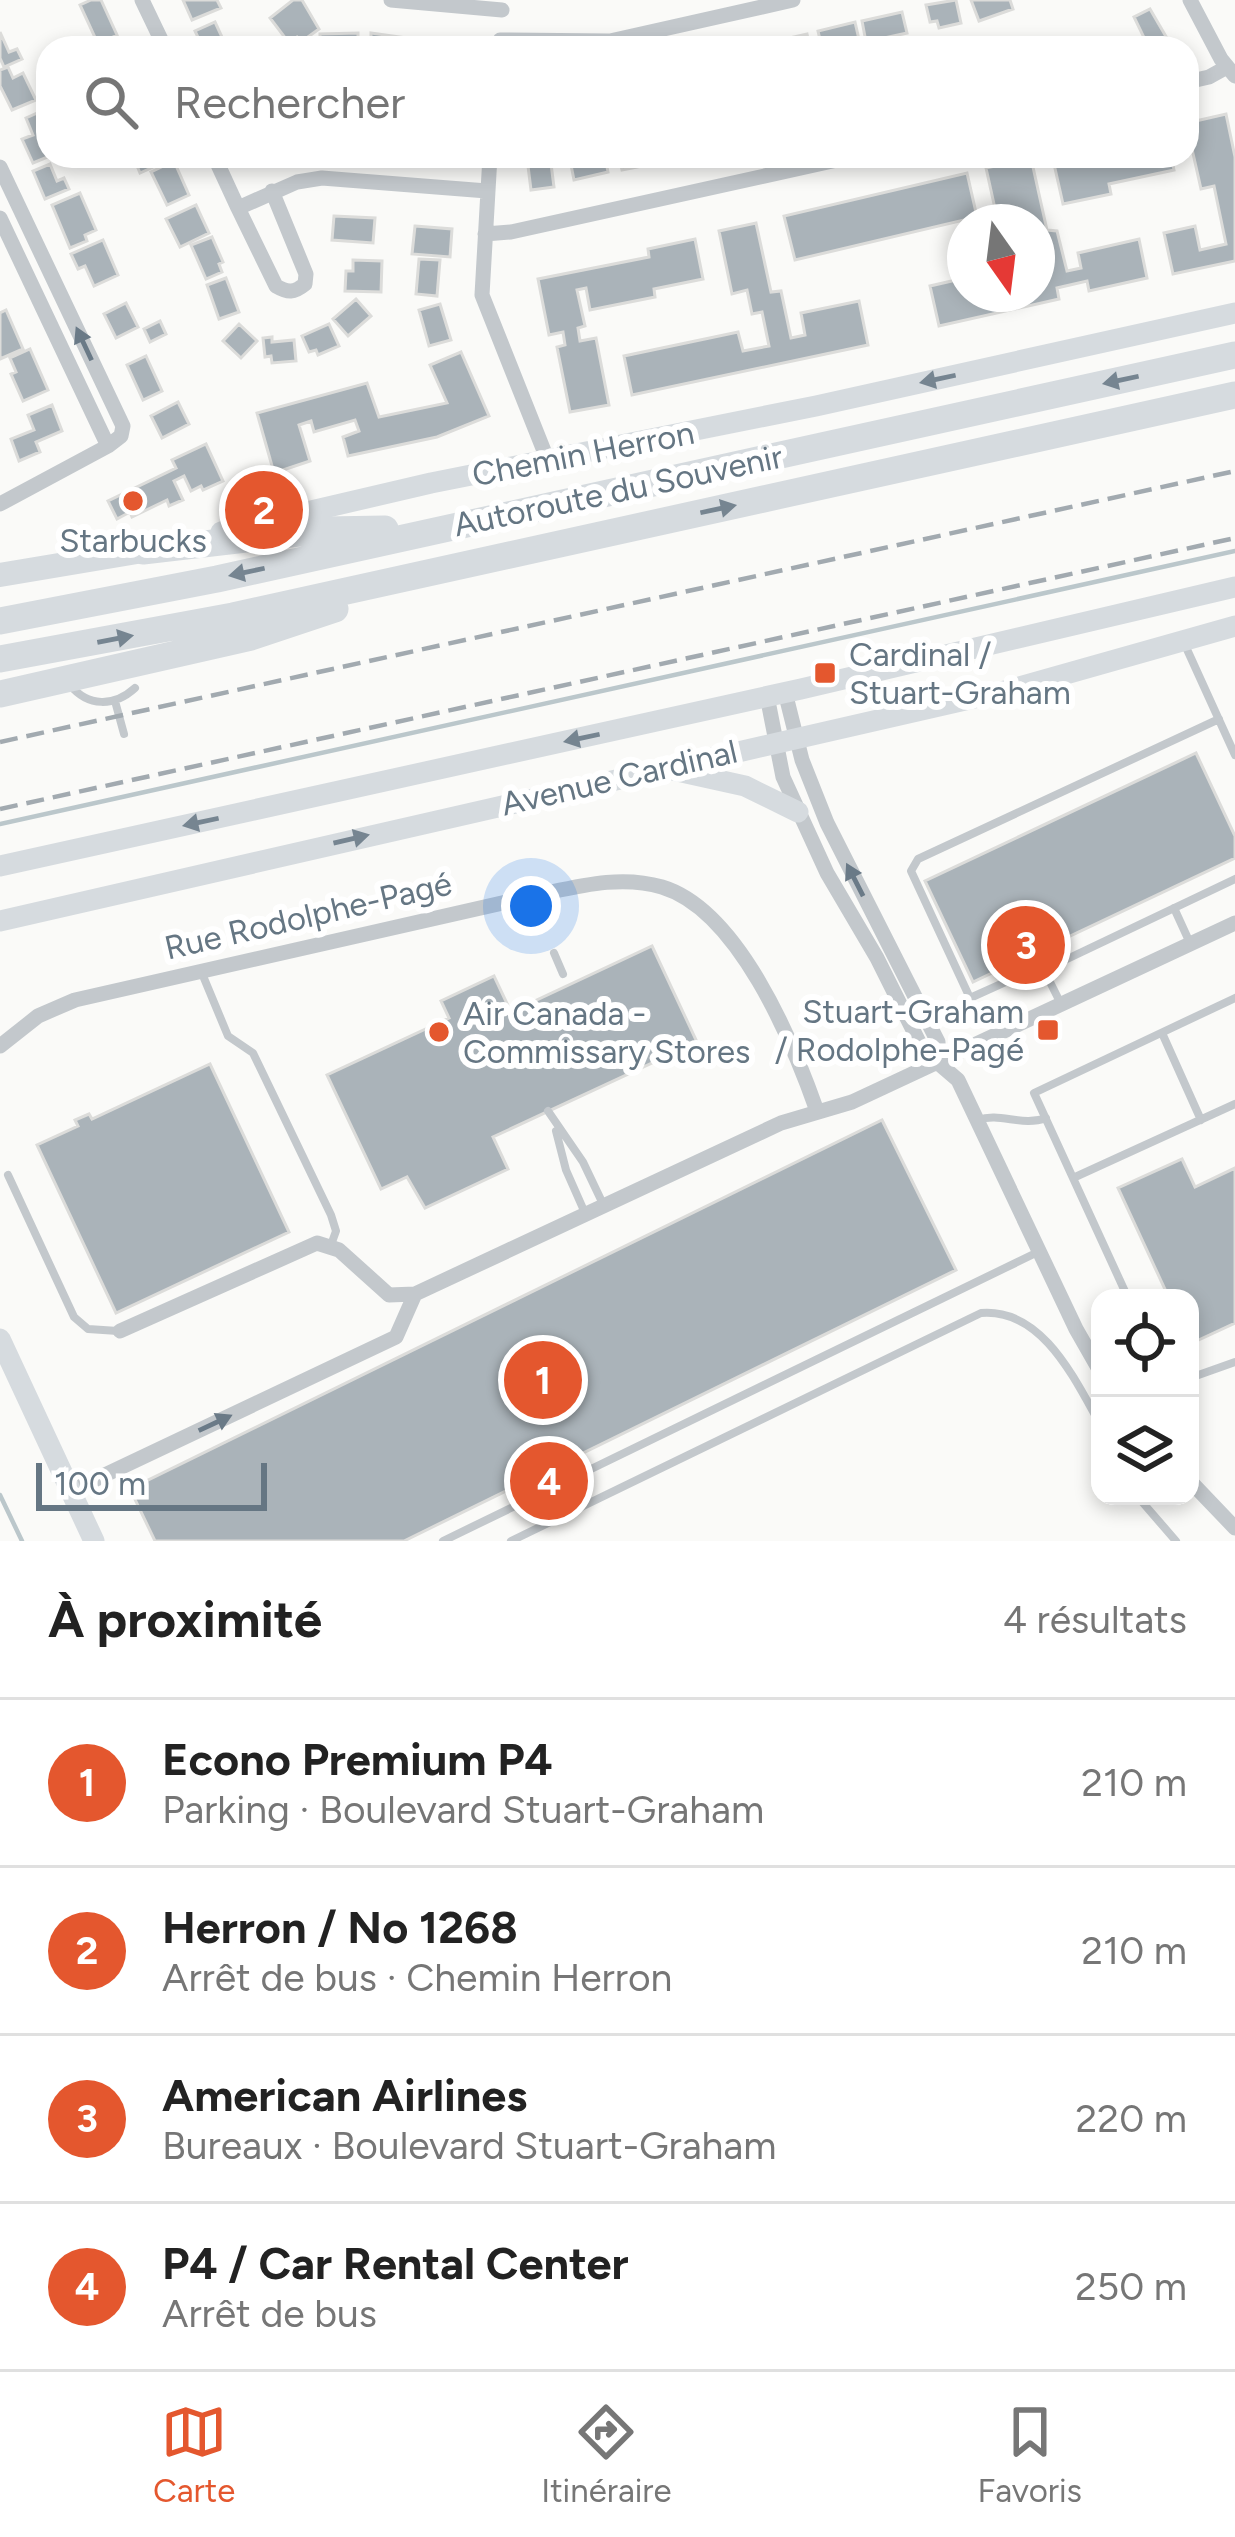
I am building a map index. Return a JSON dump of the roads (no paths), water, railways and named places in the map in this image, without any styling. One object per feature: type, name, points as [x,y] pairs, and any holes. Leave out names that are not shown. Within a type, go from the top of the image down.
[{"type":"highway","name":"Autoroute du Souvenir","points":[[0,621],[139,596],[1235,355]]},
{"type":"highway","name":"Autoroute du Souvenir","points":[[0,659],[194,624],[1235,395]]},
{"type":"highway","points":[[142,551],[326,530],[443,529]]},
{"type":"highway","points":[[3,691],[250,637],[475,562]]},
{"type":"main road","name":"Chemin Herron","points":[[0,575],[142,551],[1235,313]]},
{"type":"main road","name":"Avenue Cardinal","points":[[0,866],[776,694],[1235,586]]},
{"type":"main road","points":[[1174,602],[1184,643]]},
{"type":"main road","name":"Avenue Cardinal","points":[[0,920],[1030,685],[1235,626]]},
{"type":"main road","points":[[661,768],[732,782],[798,812]]},
{"type":"main road","points":[[0,1339],[94,1541]]},
{"type":"street","points":[[142,0],[159,36]]},
{"type":"street","points":[[392,0],[503,5],[501,36]]},
{"type":"street","points":[[632,36],[793,0]]},
{"type":"street","points":[[1190,0],[1231,71],[1199,79]]},
{"type":"street","points":[[0,166],[123,426],[121,436],[108,446],[6,502]]},
{"type":"street","points":[[220,168],[276,286],[296,291],[306,274],[272,191]]},
{"type":"street","points":[[489,168],[481,283],[484,307],[548,460]]},
{"type":"street","points":[[485,233],[511,232],[801,168]]},
{"type":"street","points":[[238,208],[272,191],[322,178],[488,191]]},
{"type":"street","points":[[0,218],[108,446]]},
{"type":"street","points":[[776,694],[786,740],[938,1042],[939,1062]]},
{"type":"street","points":[[786,740],[783,777],[798,812],[923,1050],[958,1080],[1091,1354]]},
{"type":"street","name":"Rue Rodolphe-Pagé","points":[[0,1046],[62,1004],[201,969],[620,881],[650,884],[692,902],[734,940],[817,1111]]},
{"type":"street","points":[[120,1331],[309,1246],[332,1245],[389,1295],[415,1294],[781,1123],[852,1102],[1235,923]]},
{"type":"street","points":[[71,1491],[396,1337],[415,1294]]},
{"type":"street","points":[[1199,1490],[1235,1528]]},
{"type":"lane","points":[[1184,643],[1235,755]]},
{"type":"lane","points":[[67,678],[73,690],[88,700],[115,701],[135,688]]},
{"type":"lane","points":[[115,701],[124,734]]},
{"type":"lane","points":[[1219,719],[967,839],[957,838],[916,862],[911,871],[970,998],[1043,970],[1235,879]]},
{"type":"lane","points":[[1174,908],[1190,944]]},
{"type":"lane","points":[[554,953],[563,974]]},
{"type":"lane","points":[[201,969],[228,1036],[253,1053],[331,1215],[336,1231],[332,1245]]},
{"type":"lane","points":[[1043,970],[1060,1004]]},
{"type":"lane","points":[[1124,1289],[1034,1093],[1235,998]]},
{"type":"lane","points":[[1162,1033],[1201,1120]]},
{"type":"lane","points":[[1073,1178],[1235,1104]]},
{"type":"lane","points":[[548,1112],[583,1162],[604,1205]]},
{"type":"lane","points":[[978,1120],[991,1117],[1028,1123],[1046,1118]]},
{"type":"lane","points":[[554,1122],[566,1170],[585,1214]]},
{"type":"lane","points":[[566,1170],[583,1162]]},
{"type":"lane","points":[[8,1175],[74,1317],[96,1332],[120,1331]]},
{"type":"lane","points":[[443,1541],[1040,1251]]},
{"type":"lane","points":[[511,1541],[981,1313],[1010,1315],[1038,1331],[1091,1410]]},
{"type":"lane","points":[[1199,1375],[1235,1362]]},
{"type":"lane","points":[[1145,1505],[1175,1541]]},
{"type":"waterway","points":[[0,824],[1235,551]]},
{"type":"waterway","points":[[0,1495],[22,1541]]},
{"type":"railway","points":[[0,742],[1235,471]]},
{"type":"railway","points":[[0,809],[1235,538]]},
{"type":"place","name":"Starbucks","points":[[133,501]]},
{"type":"place","name":"Herron / No 1268","points":[[264,510]]},
{"type":"place","name":"Cardinal / Stuart-Graham","points":[[825,673]]},
{"type":"place","name":"American Airlines","points":[[1026,945]]},
{"type":"place","name":"Stuart-Graham / Rodolphe-Pagé","points":[[1048,1030]]},
{"type":"place","name":"Air Canada - Commissary Stores","points":[[439,1032]]},
{"type":"place","name":"Econo Premium P4","points":[[543,1380]]},
{"type":"place","name":"P4 / Car Rental Center","points":[[549,1481]]}]
